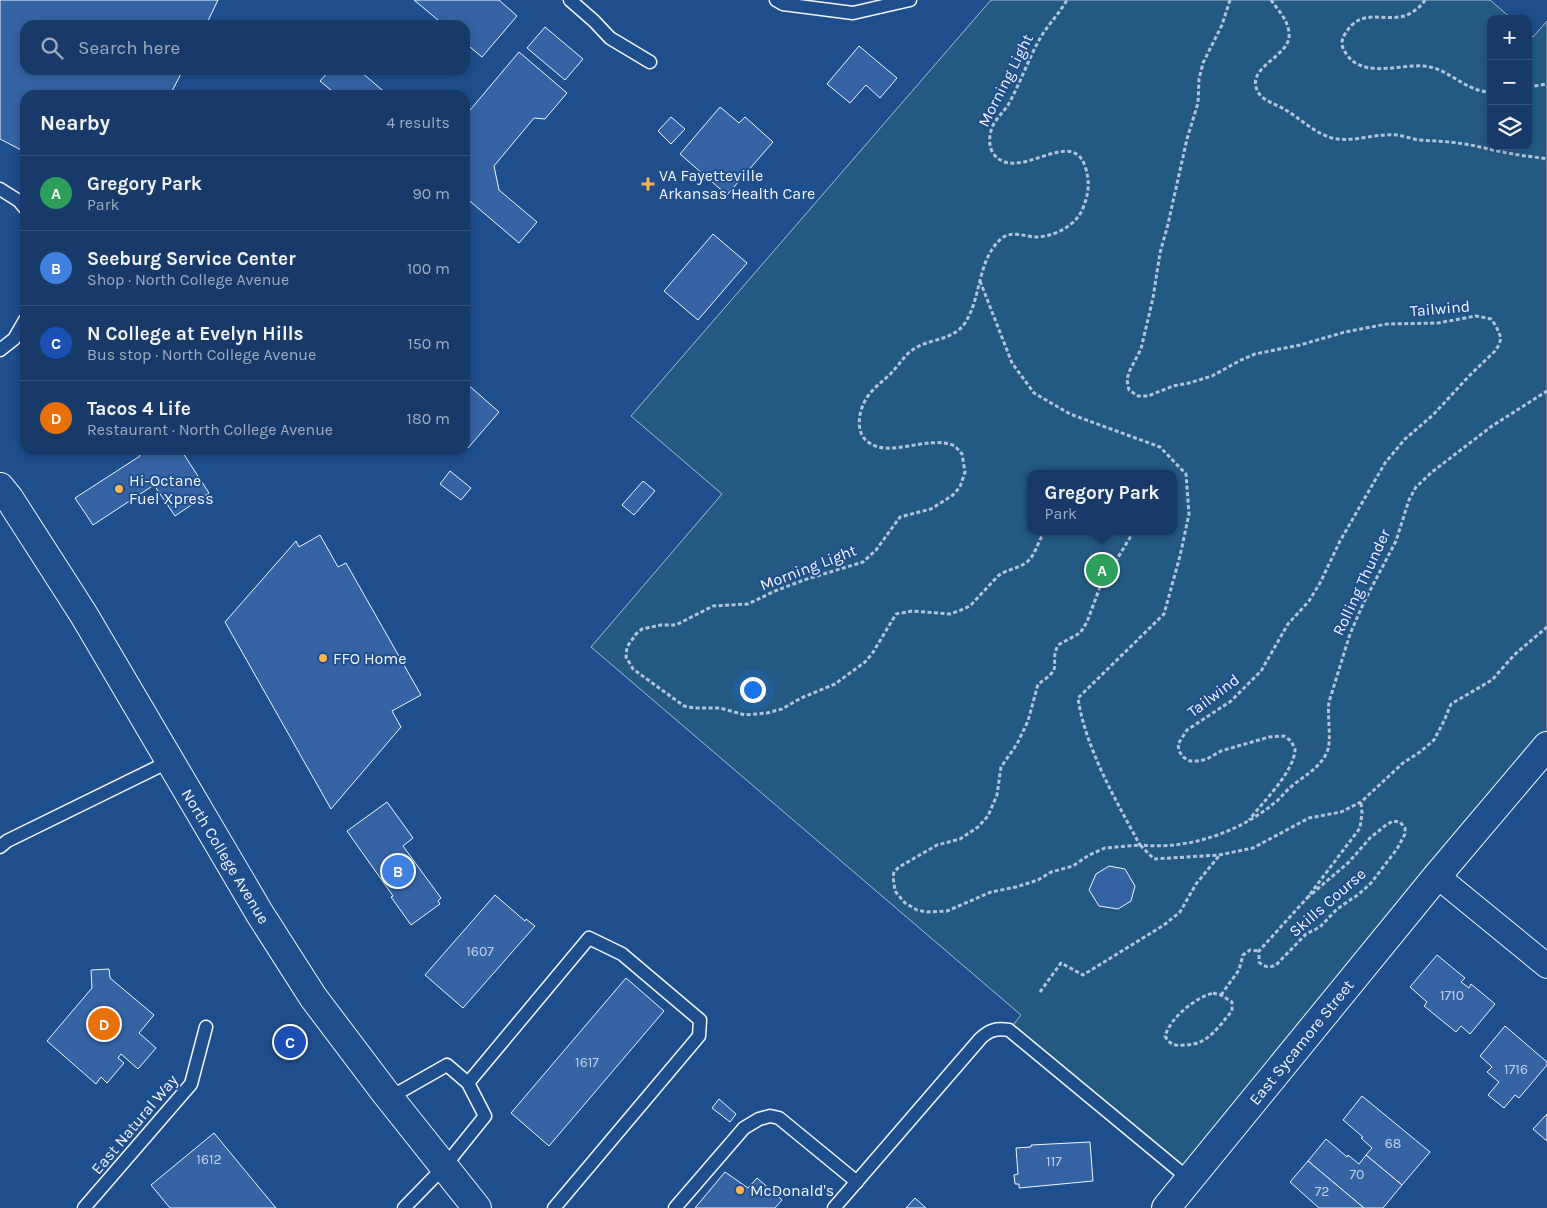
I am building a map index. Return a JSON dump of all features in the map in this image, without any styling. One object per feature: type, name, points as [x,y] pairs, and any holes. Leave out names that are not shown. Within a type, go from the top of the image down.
[{"type":"main road","name":"North College Avenue","points":[[0,487],[84,615],[260,914],[313,997],[389,1098],[477,1208]]},
{"type":"main road","name":"East Sycamore Street","points":[[1166,1208],[1437,876],[1547,746]]},
{"type":"street","points":[[1437,876],[1547,966]]},
{"type":"lane","points":[[570,0],[594,20],[610,38],[650,62]]},
{"type":"lane","points":[[776,0],[783,4],[795,3],[853,13],[910,0]]},
{"type":"lane","points":[[0,189],[20,202]]},
{"type":"lane","points":[[0,350],[14,339],[20,329]]},
{"type":"lane","points":[[2,840],[170,761]]},
{"type":"lane","points":[[468,1083],[589,938],[622,954],[700,1020],[699,1036],[554,1208]]},
{"type":"lane","name":"East Natural Way","points":[[84,1208],[191,1084],[206,1027]]},
{"type":"lane","points":[[834,1208],[989,1030],[1009,1030],[1189,1179]]},
{"type":"lane","points":[[389,1098],[447,1065],[468,1083],[485,1116],[444,1167],[404,1208]]},
{"type":"lane","points":[[675,1208],[744,1128],[759,1119],[770,1116],[779,1118],[857,1182]]},
{"type":"path","name":"Morning Light","points":[[1043,535],[1028,561],[1019,568],[998,576],[970,606],[950,614],[912,610],[896,614],[872,654],[865,662],[835,684],[801,698],[782,709],[767,713],[745,715],[720,708],[684,706],[633,670],[626,657],[627,647],[642,629],[661,625],[676,625],[713,606],[748,604],[797,582],[863,562],[876,550],[900,517],[931,509],[953,495],[960,487],[965,472],[962,454],[955,446],[930,442],[888,448],[877,447],[861,435],[859,425],[863,405],[868,396],[909,352],[918,346],[946,338],[958,331],[965,323],[972,308],[983,270],[992,251],[1002,239],[1016,233],[1036,237],[1046,236],[1062,230],[1077,219],[1083,209],[1089,188],[1089,177],[1084,162],[1078,154],[1067,151],[1047,154],[1028,162],[1006,162],[993,155],[990,139],[991,128],[1019,85],[1042,35],[1067,0]]},
{"type":"path","name":"Tailwind","points":[[1230,0],[1222,25],[1203,63],[1199,79],[1198,103],[1187,139],[1160,252],[1153,298],[1141,349],[1127,380],[1129,390],[1138,396],[1148,396],[1173,386],[1212,376],[1256,354],[1300,346],[1345,332],[1388,324],[1438,323],[1476,316],[1491,320],[1501,338],[1500,345],[1495,351],[1469,376],[1434,415],[1405,439],[1386,463],[1340,541],[1320,583],[1309,601],[1288,624],[1261,671],[1231,701],[1187,730],[1180,739],[1178,744],[1179,751],[1183,757],[1190,761],[1199,761],[1221,751],[1269,737],[1284,736],[1291,741],[1295,749],[1292,763],[1249,820]]},
{"type":"path","points":[[1271,0],[1286,21],[1290,35],[1288,44],[1282,51],[1262,67],[1256,81],[1258,92],[1266,100],[1285,109],[1315,130],[1330,138],[1341,140],[1396,135],[1419,140],[1458,143],[1514,155],[1547,159]]},
{"type":"path","points":[[1425,0],[1409,14],[1365,18],[1350,25],[1343,37],[1342,47],[1351,60],[1360,65],[1377,70],[1404,66],[1425,66],[1445,72],[1472,88],[1487,91]]},
{"type":"path","points":[[1532,86],[1547,84]]},
{"type":"path","points":[[980,280],[1012,364],[1034,393],[1070,414],[1160,446],[1186,474],[1189,514],[1164,614],[1078,698],[1081,718],[1086,732],[1114,795],[1140,845],[1154,859],[1219,856],[1253,848],[1309,818],[1341,812],[1361,802],[1403,763],[1434,740],[1451,704],[1492,680],[1514,655],[1547,627]]},
{"type":"path","name":"Rolling Thunder","points":[[1140,845],[1160,847],[1196,842],[1234,828],[1278,800],[1321,762],[1329,747],[1327,713],[1340,663],[1364,602],[1396,541],[1409,500],[1416,487],[1432,472],[1492,426],[1547,391]]},
{"type":"path","points":[[1132,535],[1100,587],[1088,622],[1080,633],[1056,647],[1056,667],[1049,676],[1038,684],[1028,721],[1017,744],[1001,768],[997,795],[988,816],[978,828],[960,839],[937,846],[899,866],[894,872],[893,877],[895,891],[905,903],[917,910],[927,912],[947,911],[991,892],[1038,880],[1051,872],[1073,866],[1089,855],[1105,848],[1140,845]]},
{"type":"path","points":[[1307,898],[1360,828],[1361,802]]},
{"type":"path","name":"Skills Course","points":[[1393,821],[1400,822],[1405,828],[1397,849],[1359,894],[1337,909],[1320,927],[1306,934],[1276,965],[1271,967],[1264,966],[1259,962],[1259,951],[1307,898],[1349,862],[1370,838],[1386,825],[1393,821]]},
{"type":"path","points":[[1040,992],[1061,963],[1083,975],[1164,925],[1180,912],[1196,884],[1219,856]]},
{"type":"path","points":[[1221,995],[1239,970],[1244,955],[1250,950],[1259,951]]},
{"type":"path","points":[[1213,993],[1221,995],[1232,1002],[1232,1011],[1208,1038],[1194,1045],[1174,1046],[1168,1041],[1165,1036],[1167,1028],[1192,1002],[1213,993]]},
{"type":"shaded area","points":[[991,0],[1490,0],[1507,15],[1487,15],[1487,150],[1532,150],[1532,36],[1547,21],[1547,746],[1189,1179],[1009,1030],[1021,1015],[591,647],[722,494],[631,416]]},
{"type":"building","points":[[0,0],[218,0],[208,20],[20,20],[20,75],[180,75],[173,90],[20,90],[20,149],[0,139]]},
{"type":"building","points":[[414,0],[499,0],[517,16],[482,57],[470,47],[470,20],[438,20]]},
{"type":"building","points":[[545,27],[583,59],[565,80],[527,48]]},
{"type":"building","points":[[859,46],[897,78],[880,98],[866,85],[850,103],[827,84]]},
{"type":"building","points":[[519,52],[567,93],[545,119],[534,118],[494,166],[499,190],[537,222],[519,243],[470,201],[470,110]]},
{"type":"building","points":[[325,75],[365,75],[382,90],[331,90],[320,81]]},
{"type":"building","points":[[720,107],[739,123],[745,117],[773,142],[727,195],[680,154]]},
{"type":"building","points":[[671,117],[685,129],[671,144],[658,131]]},
{"type":"building","points":[[713,234],[747,263],[698,320],[664,291]]},
{"type":"building","points":[[470,387],[499,412],[470,446]]},
{"type":"building","name":"Hi-Octane Fuel Xpress","points":[[184,455],[209,493],[175,516],[154,485],[93,525],[75,498],[140,456]]},
{"type":"building","points":[[450,471],[471,488],[461,500],[440,484]]},
{"type":"building","points":[[643,481],[655,491],[634,515],[622,505]]},
{"type":"building","name":"FFO Home","points":[[320,535],[338,567],[346,563],[421,695],[392,711],[401,727],[331,809],[225,622],[296,541],[299,547]]},
{"type":"building","points":[[387,802],[413,838],[403,846],[441,898],[438,901],[440,904],[411,925],[347,831]]},
{"type":"building","points":[[1109,866],[1125,869],[1135,886],[1131,901],[1118,909],[1099,906],[1089,890],[1096,874]]},
{"type":"building","points":[[495,895],[525,921],[526,919],[535,926],[463,1008],[425,975]]},
{"type":"building","points":[[1437,955],[1465,978],[1461,982],[1469,988],[1471,984],[1495,1004],[1470,1034],[1461,1026],[1456,1032],[1424,1006],[1427,1002],[1410,987]]},
{"type":"building","points":[[109,969],[110,978],[154,1015],[139,1033],[156,1048],[138,1069],[121,1054],[118,1058],[124,1063],[107,1083],[101,1077],[96,1084],[47,1041],[92,988],[91,970]]},
{"type":"building","points":[[626,978],[664,1011],[549,1146],[511,1113]]},
{"type":"building","points":[[1505,1026],[1547,1062],[1547,1065],[1519,1098],[1515,1095],[1504,1108],[1488,1095],[1499,1082],[1487,1072],[1492,1067],[1480,1056]]},
{"type":"building","points":[[1362,1096],[1430,1152],[1402,1185],[1366,1155],[1372,1148],[1361,1138],[1363,1137],[1343,1120]]},
{"type":"building","points":[[719,1099],[736,1114],[730,1122],[712,1108]]},
{"type":"building","points":[[1547,1114],[1547,1141],[1533,1129]]},
{"type":"building","points":[[214,1133],[276,1208],[170,1208],[151,1185]]},
{"type":"building","points":[[1326,1139],[1347,1157],[1348,1155],[1359,1164],[1366,1155],[1402,1185],[1383,1208],[1364,1208],[1308,1161]]},
{"type":"building","points":[[1090,1142],[1093,1181],[1019,1188],[1019,1184],[1015,1184],[1014,1175],[1018,1174],[1016,1148],[1031,1147],[1031,1145]]},
{"type":"building","points":[[1308,1161],[1364,1208],[1319,1208],[1290,1182]]},
{"type":"building","name":"McDonald's","points":[[725,1172],[748,1188],[757,1178],[772,1191],[773,1189],[781,1195],[779,1197],[782,1200],[775,1208],[695,1208]]},
{"type":"building","points":[[915,1198],[926,1208],[906,1208]]},
{"type":"place","name":"VA Fayetteville Arkansas Health Care","points":[[648,184]]},
{"type":"place","name":"Hi-Octane Fuel Xpress","points":[[119,489]]},
{"type":"place","name":"Gregory Park","points":[[1102,570]]},
{"type":"place","name":"FFO Home","points":[[323,658]]},
{"type":"place","name":"Seeburg Service Center","points":[[398,871]]},
{"type":"place","name":"Tacos 4 Life","points":[[104,1024]]},
{"type":"place","name":"N College at Evelyn Hills","points":[[290,1042]]},
{"type":"place","name":"McDonald's","points":[[740,1190]]}]
